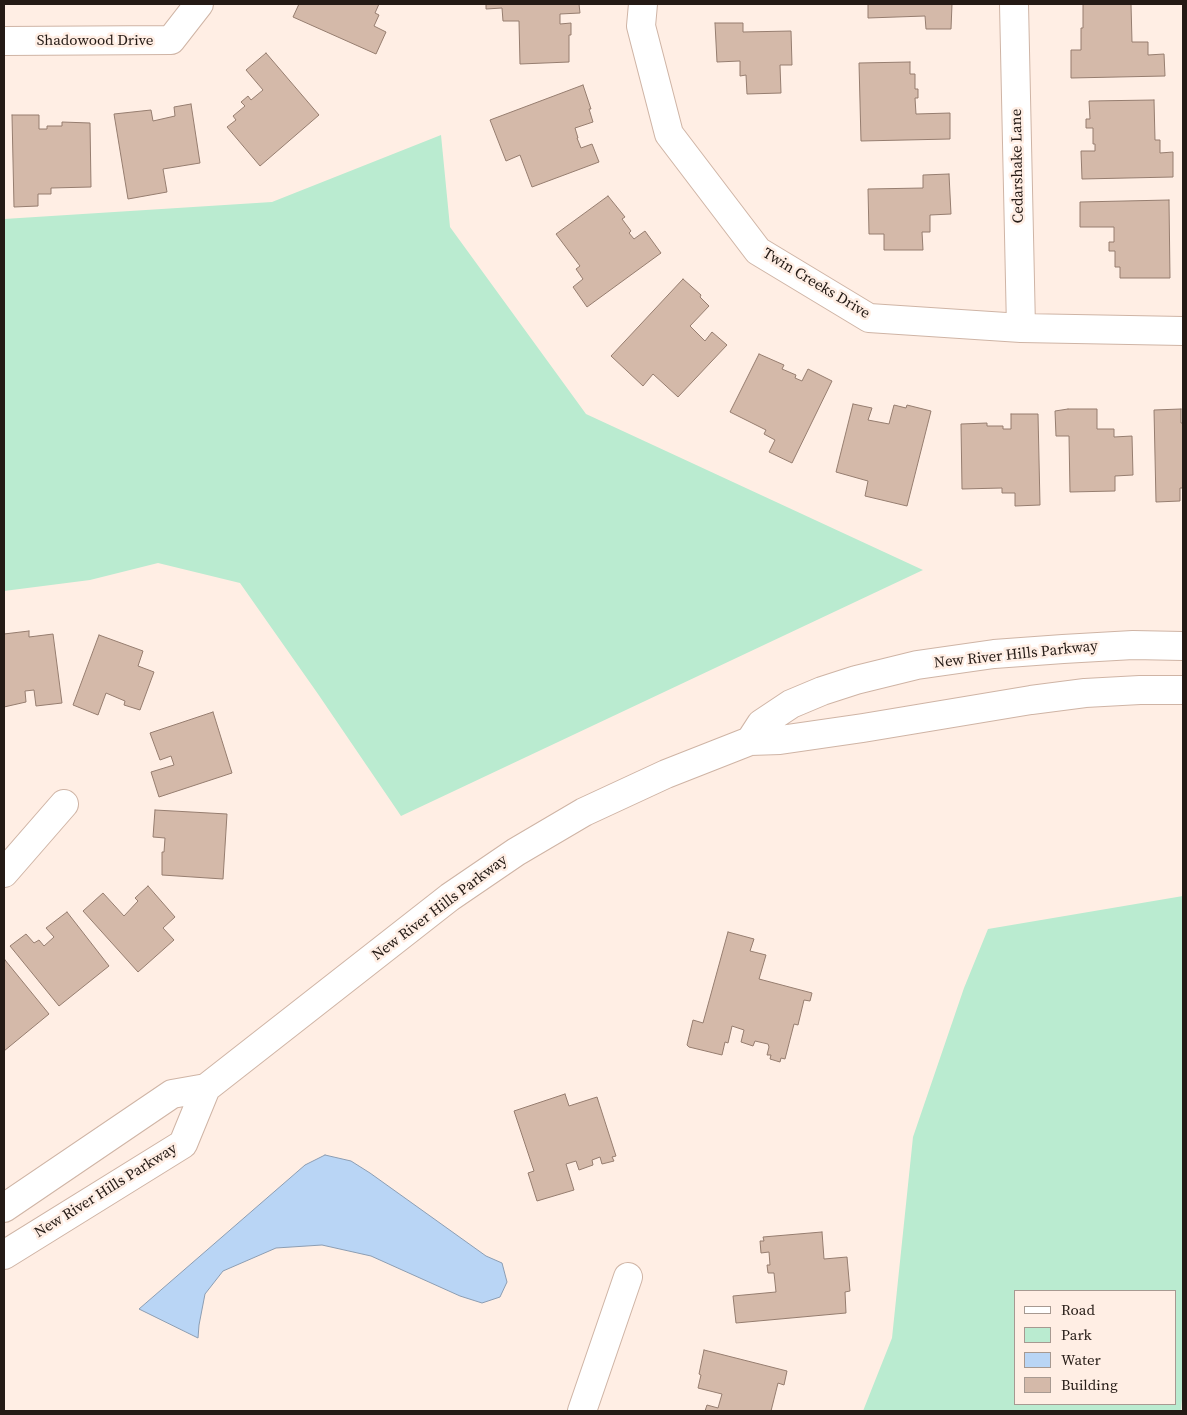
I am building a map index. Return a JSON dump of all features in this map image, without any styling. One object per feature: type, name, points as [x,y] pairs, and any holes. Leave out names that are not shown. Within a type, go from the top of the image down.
[{"type":"street","name":"Shadowood Drive","points":[[4,41],[171,40],[199,4]]},
{"type":"street","name":"Twin Creeks Drive","points":[[643,4],[641,26],[669,134],[758,250],[868,318],[1021,328],[1183,331]]},
{"type":"street","name":"Cedarshake Lane","points":[[1014,4],[1021,328]]},
{"type":"street","name":"New River Hills Parkway","points":[[750,741],[761,724],[791,704],[856,680],[917,665],[994,654],[1063,649],[1133,645],[1183,646]]},
{"type":"street","name":"New River Hills Parkway","points":[[4,1208],[172,1094],[206,1088],[450,897],[516,852],[584,812],[666,774],[750,741],[780,740],[1085,693],[1183,690]]},
{"type":"street","points":[[4,873],[64,804]]},
{"type":"street","name":"New River Hills Parkway","points":[[4,1255],[183,1144],[206,1088]]},
{"type":"street","points":[[582,1411],[628,1277]]},
{"type":"green space","points":[[441,135],[450,227],[586,414],[923,570],[401,816],[240,583],[158,563],[90,580],[4,591],[4,219],[272,202]]},
{"type":"green space","points":[[1183,896],[1183,1388],[1181,1411],[863,1411],[892,1338],[913,1137],[964,988],[988,929]]},
{"type":"water","points":[[325,1155],[351,1161],[486,1256],[502,1263],[507,1282],[500,1297],[482,1303],[460,1296],[371,1256],[322,1245],[276,1248],[223,1271],[205,1294],[198,1338],[139,1309],[305,1165]]},
{"type":"building","points":[[299,4],[379,4],[375,13],[379,15],[374,26],[386,32],[376,54],[293,17]]},
{"type":"building","points":[[486,4],[579,4],[580,13],[560,14],[560,24],[571,23],[569,62],[520,64],[519,21],[503,21],[502,8],[486,9]]},
{"type":"building","points":[[868,4],[952,4],[951,29],[926,29],[925,16],[868,18]]},
{"type":"building","points":[[1083,4],[1131,4],[1132,42],[1148,42],[1148,55],[1164,54],[1165,76],[1071,78],[1071,50],[1081,50]]},
{"type":"building","points":[[715,23],[743,23],[743,32],[791,31],[792,65],[780,65],[781,93],[747,94],[746,75],[740,76],[740,61],[717,62]]},
{"type":"building","points":[[266,53],[319,115],[260,166],[227,127],[236,120],[233,116],[245,106],[241,102],[248,96],[251,100],[263,90],[246,70]]},
{"type":"building","points":[[910,62],[910,74],[915,74],[915,89],[918,89],[918,98],[915,98],[916,114],[950,113],[950,139],[861,141],[859,63]]},
{"type":"building","points":[[583,85],[593,122],[575,128],[577,138],[581,148],[592,144],[599,162],[532,187],[520,155],[506,161],[490,120]]},
{"type":"building","points":[[1154,100],[1155,140],[1160,140],[1160,153],[1173,152],[1173,177],[1082,179],[1081,151],[1095,151],[1093,128],[1086,128],[1086,119],[1090,119],[1089,101]]},
{"type":"building","points":[[191,104],[200,163],[163,169],[167,192],[128,199],[114,114],[151,110],[153,121],[175,116],[174,107]]},
{"type":"building","points":[[12,115],[39,115],[39,129],[47,129],[47,126],[62,126],[62,122],[90,123],[91,187],[51,188],[51,194],[38,194],[38,206],[14,207]]},
{"type":"building","points":[[949,174],[951,214],[930,215],[930,232],[922,232],[923,250],[884,250],[884,234],[869,234],[868,189],[923,188],[923,175]]},
{"type":"building","points":[[608,196],[625,217],[622,219],[631,231],[629,233],[634,239],[645,231],[661,253],[587,307],[573,287],[583,279],[576,269],[580,266],[556,234]]},
{"type":"building","points":[[1169,200],[1170,278],[1120,278],[1120,267],[1115,267],[1115,251],[1109,251],[1109,242],[1114,242],[1114,227],[1080,227],[1080,202]]},
{"type":"building","points":[[683,279],[701,295],[700,297],[709,306],[690,326],[705,341],[712,332],[727,345],[678,397],[653,374],[643,386],[611,356]]},
{"type":"building","points":[[759,354],[784,365],[782,369],[796,375],[795,378],[802,381],[808,369],[832,381],[792,463],[769,452],[775,440],[764,434],[766,430],[730,412]]},
{"type":"building","points":[[853,404],[872,408],[868,420],[889,424],[894,405],[906,408],[907,405],[931,411],[907,506],[865,496],[868,481],[836,472]]},
{"type":"building","points":[[1097,409],[1097,429],[1114,429],[1114,437],[1132,436],[1133,475],[1115,476],[1115,491],[1070,492],[1069,436],[1056,436],[1055,411]]},
{"type":"building","points":[[1181,409],[1181,423],[1183,423],[1183,488],[1180,488],[1180,501],[1156,502],[1154,410]]},
{"type":"building","points":[[1011,414],[1038,414],[1040,505],[1015,506],[1015,493],[1002,493],[1002,488],[962,489],[961,424],[987,423],[987,426],[1003,426],[1003,429],[1011,429]]},
{"type":"building","points":[[29,631],[29,637],[53,634],[62,703],[36,706],[34,690],[25,691],[26,702],[4,707],[4,634]]},
{"type":"building","points":[[99,635],[143,651],[138,666],[154,672],[140,710],[124,705],[125,701],[106,693],[98,715],[73,705]]},
{"type":"building","points":[[213,712],[232,773],[159,797],[151,772],[174,765],[171,756],[160,760],[150,733]]},
{"type":"building","points":[[155,810],[227,814],[223,879],[162,875],[162,852],[164,852],[165,838],[153,837]]},
{"type":"building","points":[[148,886],[175,917],[163,928],[174,940],[138,972],[83,911],[103,893],[124,916],[138,901],[135,898]]},
{"type":"building","points":[[67,912],[109,966],[59,1006],[10,946],[26,934],[34,943],[39,940],[44,946],[54,937],[46,928]]},
{"type":"building","points":[[728,932],[754,939],[750,951],[766,955],[759,979],[812,993],[810,1001],[804,1000],[798,1025],[794,1024],[785,1059],[781,1058],[780,1062],[770,1059],[771,1055],[767,1055],[768,1044],[755,1041],[753,1046],[741,1042],[744,1030],[732,1026],[728,1043],[725,1042],[722,1055],[687,1045],[693,1020],[703,1023]]},
{"type":"building","points":[[4,961],[49,1014],[4,1051]]},
{"type":"building","points":[[565,1094],[569,1106],[597,1097],[616,1156],[612,1157],[614,1161],[602,1164],[600,1157],[592,1160],[593,1165],[579,1170],[576,1161],[566,1164],[574,1190],[537,1201],[528,1173],[534,1171],[514,1111]]},
{"type":"building","points":[[822,1232],[824,1259],[847,1257],[850,1291],[845,1292],[846,1313],[736,1323],[733,1296],[776,1292],[774,1273],[768,1273],[767,1265],[770,1265],[769,1252],[761,1253],[760,1241],[764,1241],[763,1237]]},
{"type":"building","points":[[704,1350],[787,1371],[784,1385],[778,1383],[771,1411],[705,1411],[707,1405],[718,1408],[722,1394],[698,1388]]}]
